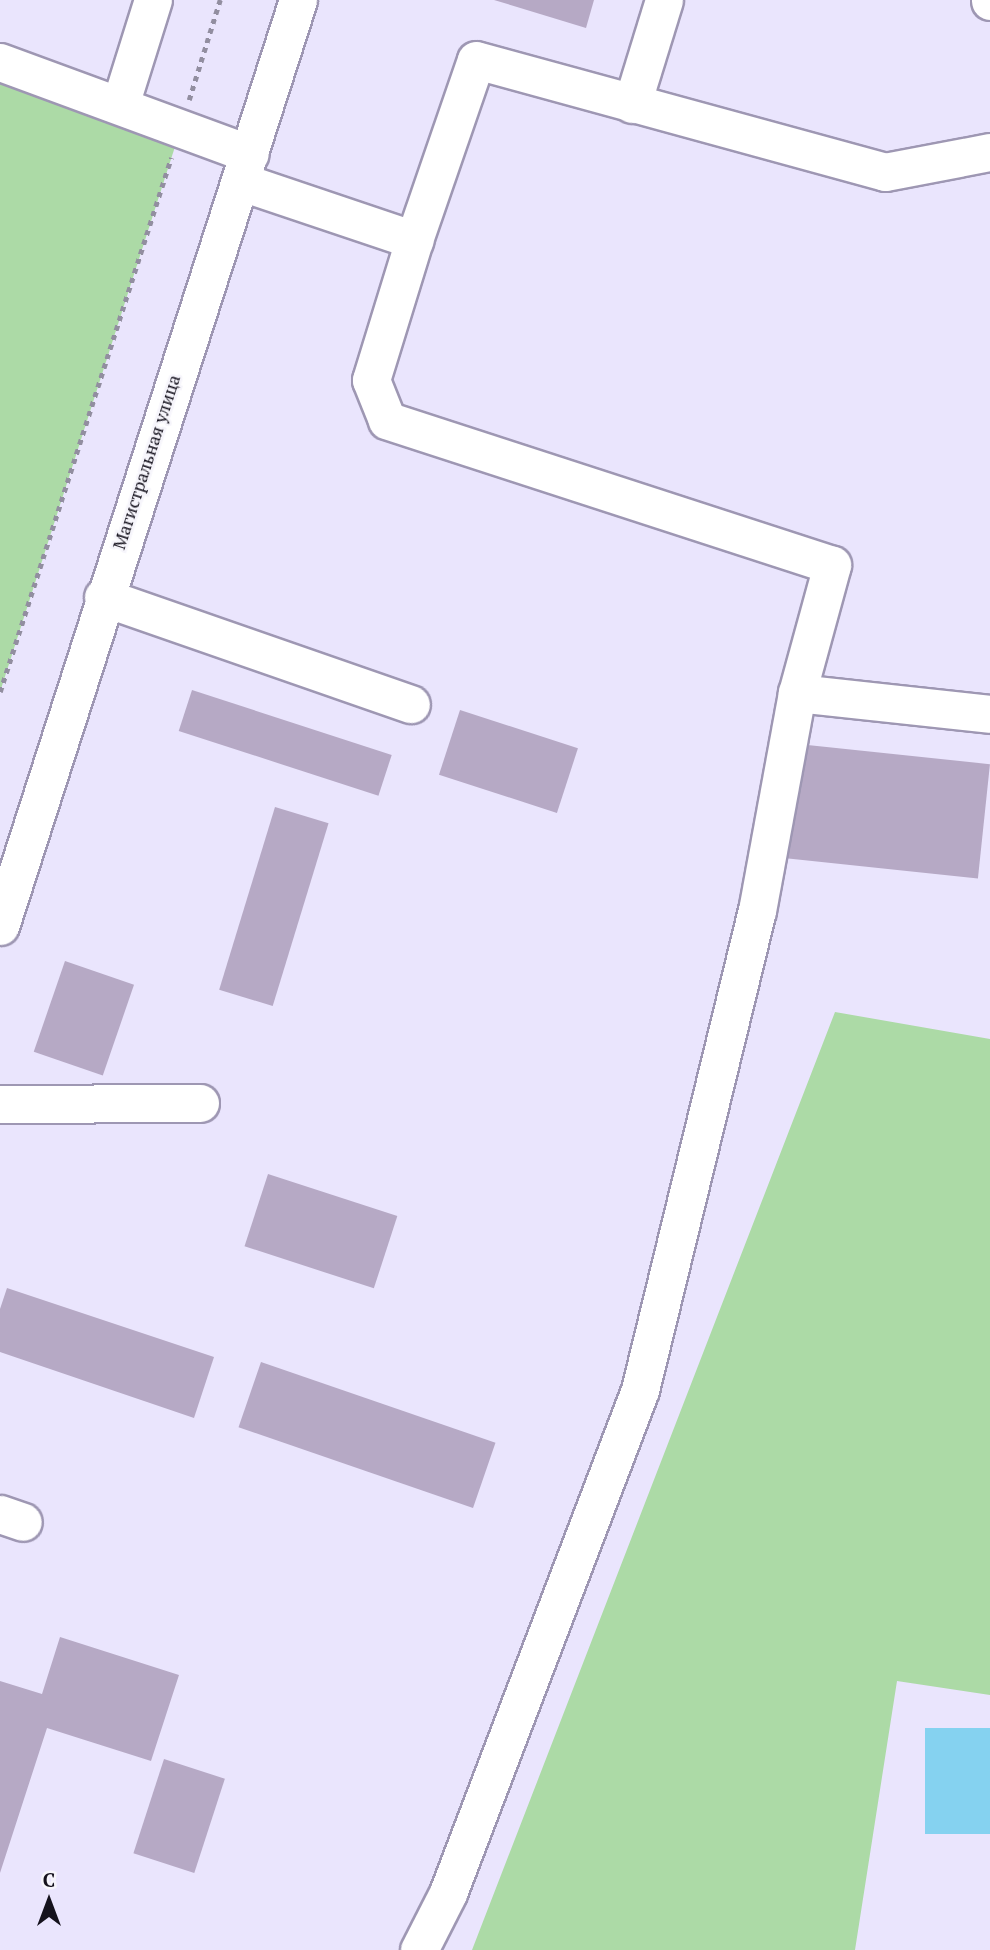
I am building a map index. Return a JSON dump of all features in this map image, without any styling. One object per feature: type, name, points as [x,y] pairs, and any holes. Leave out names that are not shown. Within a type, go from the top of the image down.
[{"type":"street","points":[[120,105],[153,0]]},
{"type":"street","name":"Магистральная улица","points":[[0,926],[184,344],[246,168],[298,0]]},
{"type":"street","points":[[632,104],[664,0]]},
{"type":"street","points":[[419,1950],[448,1893],[640,1390],[757,911],[797,693],[832,565],[387,420],[371,380],[414,240],[476,60],[885,172],[990,152]]},
{"type":"street","points":[[0,62],[181,128],[246,168],[414,240]]},
{"type":"street","points":[[103,597],[411,704]]},
{"type":"street","points":[[797,693],[990,714]]},
{"type":"street","points":[[0,1104],[200,1103]]},
{"type":"path","points":[[0,692],[220,0]]},
{"type":"green space","points":[[0,65],[181,128],[0,692]]},
{"type":"green space","points":[[835,1012],[990,1039],[990,1695],[897,1681],[855,1950],[472,1950]]},
{"type":"water","points":[[925,1728],[990,1728],[990,1834],[925,1834]]},
{"type":"building","points":[[494,0],[594,0],[586,28]]},
{"type":"building","points":[[192,690],[392,755],[378,796],[179,731]]},
{"type":"building","points":[[460,710],[578,748],[557,813],[439,775]]},
{"type":"building","points":[[798,744],[990,764],[978,879],[786,858]]},
{"type":"building","points":[[275,807],[329,823],[273,1006],[219,990]]},
{"type":"building","points":[[65,961],[134,985],[103,1076],[34,1052]]},
{"type":"building","points":[[268,1174],[397,1216],[374,1288],[245,1246]]},
{"type":"building","points":[[7,1288],[214,1357],[194,1418],[0,1352],[0,1309]]},
{"type":"building","points":[[261,1362],[495,1443],[473,1508],[239,1427]]},
{"type":"building","points":[[60,1637],[179,1675],[151,1761],[47,1728],[0,1873],[0,1681],[42,1694]]},
{"type":"building","points":[[164,1759],[225,1779],[194,1873],[133,1853]]}]
